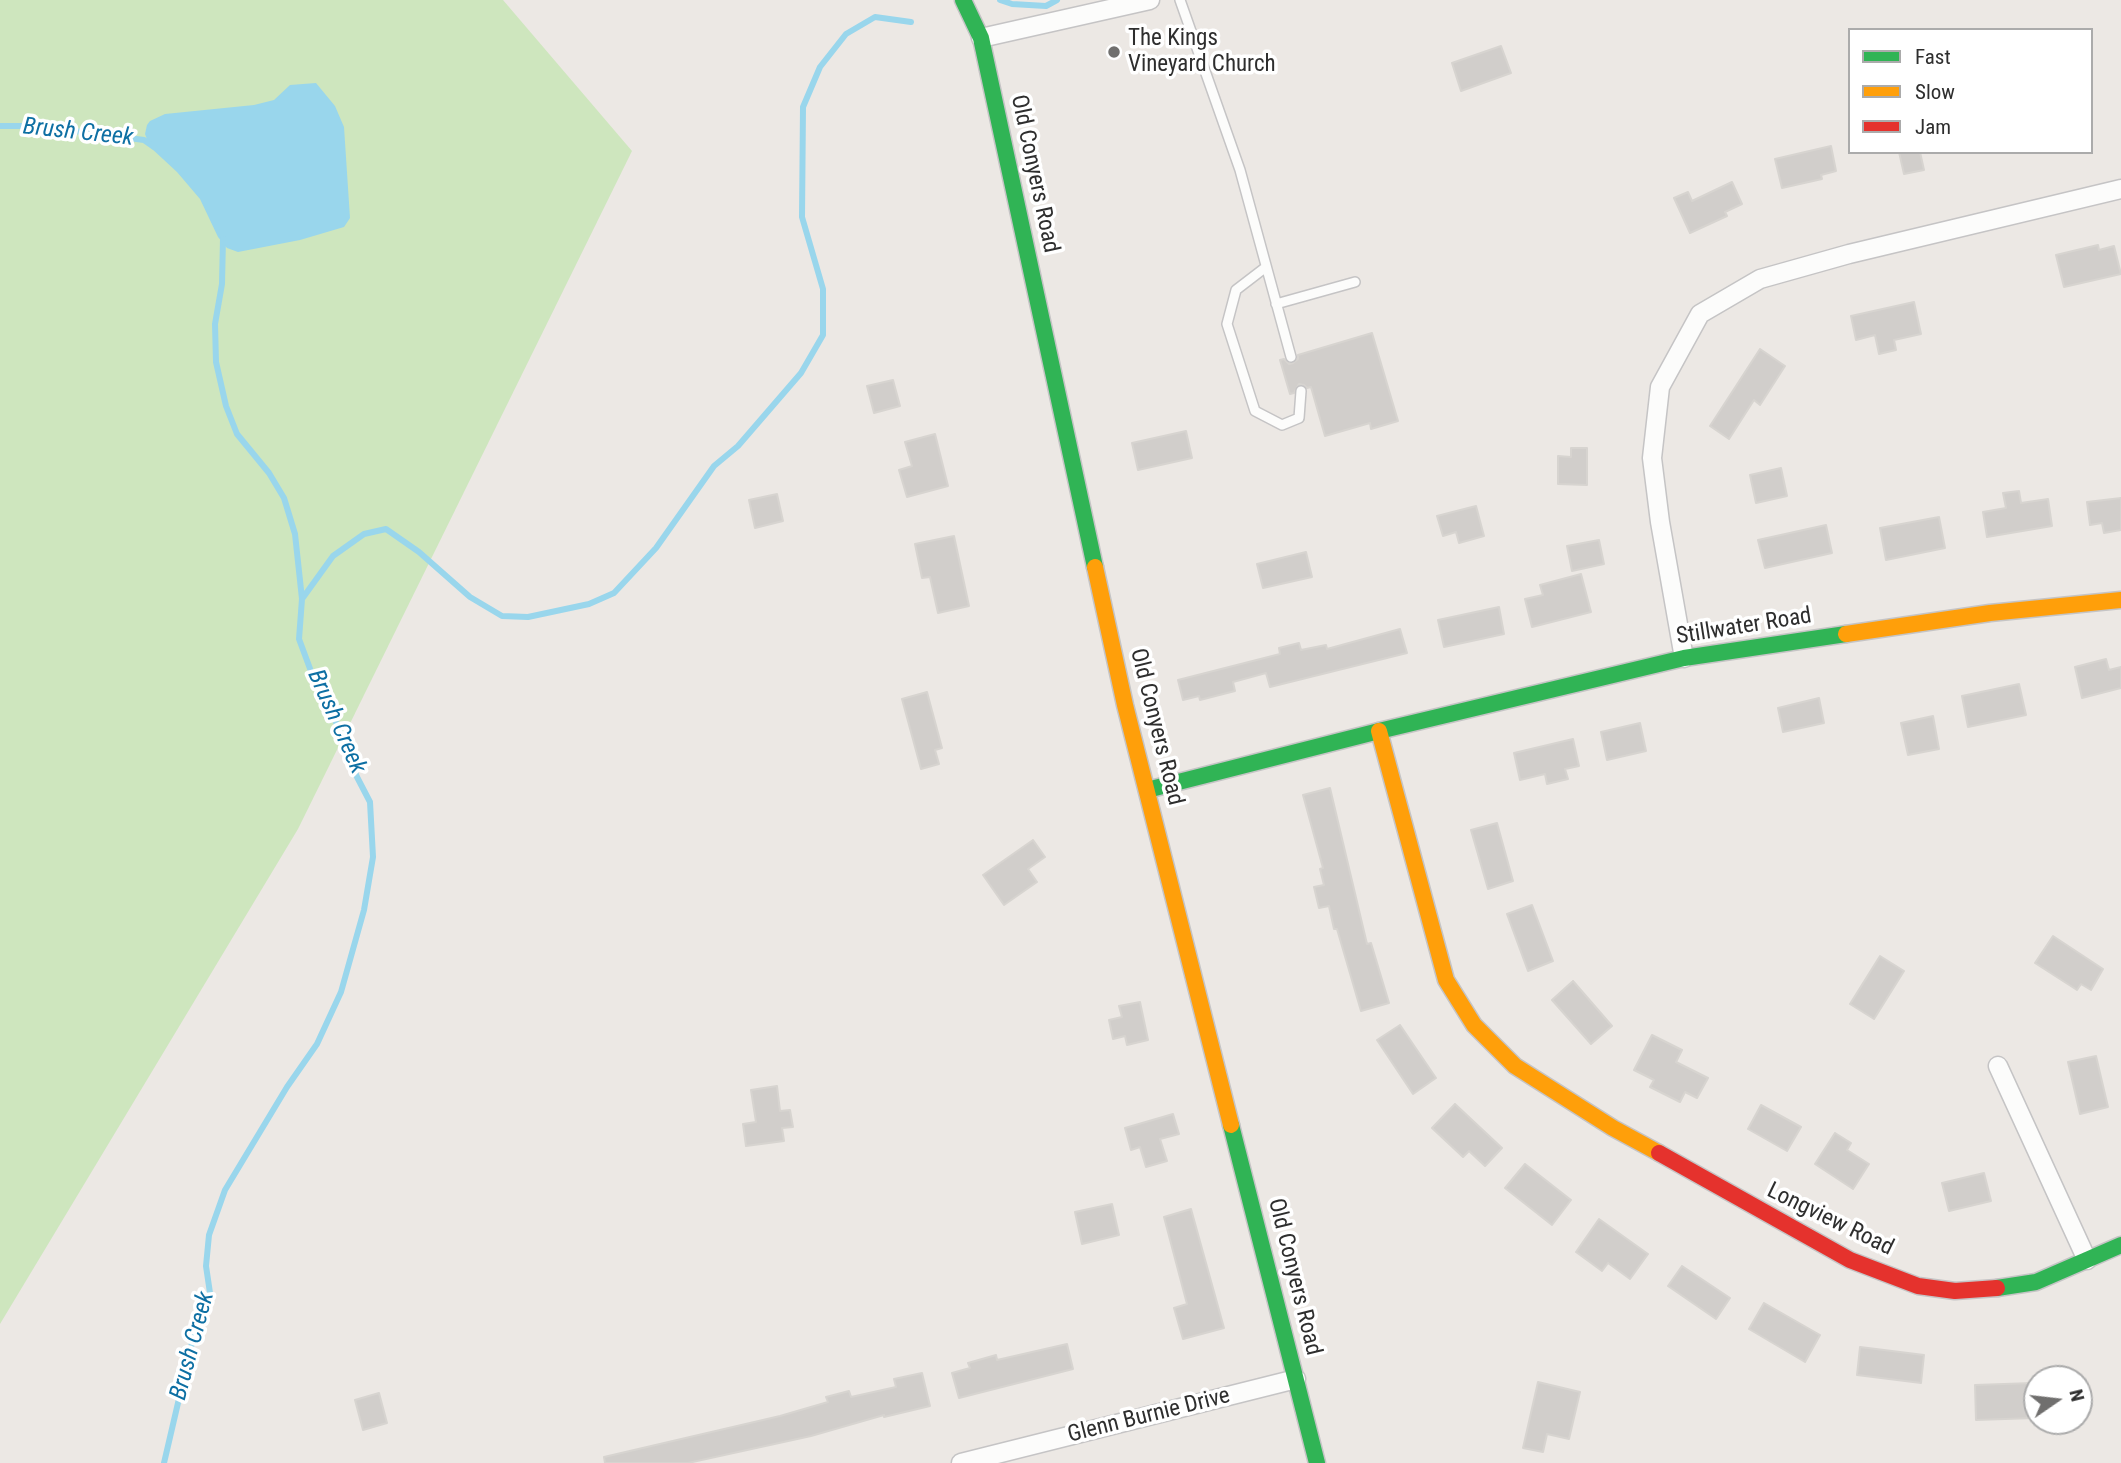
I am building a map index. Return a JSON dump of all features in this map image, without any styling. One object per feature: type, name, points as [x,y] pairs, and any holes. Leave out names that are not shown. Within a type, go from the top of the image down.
[{"type":"street","name":"Old Conyers Road","points":[[962,0],[981,38],[1125,705],[1317,1463]]},
{"type":"street","points":[[981,38],[1150,0]]},
{"type":"street","points":[[1684,658],[1660,522],[1652,458],[1660,387],[1700,314],[1760,279],[1849,254],[2121,189]]},
{"type":"street","name":"Stillwater Road","points":[[1147,790],[1684,658],[1990,613],[2121,600]]},
{"type":"street","name":"Longview Road","points":[[1379,731],[1446,980],[1474,1025],[1515,1066],[1613,1128],[1850,1260],[1918,1286],[1955,1292],[2036,1282],[2121,1245]]},
{"type":"street","points":[[1998,1066],[2087,1260]]},
{"type":"street","name":"Glenn Burnie Drive","points":[[961,1463],[1296,1379]]},
{"type":"lane","points":[[1180,0],[1240,170],[1290,357]]},
{"type":"lane","points":[[1266,267],[1236,290],[1227,324],[1255,411],[1282,425],[1299,418],[1301,391]]},
{"type":"lane","points":[[1276,304],[1355,282]]},
{"type":"green space","points":[[0,0],[503,0],[632,151],[298,829],[0,1324]]},
{"type":"water","points":[[316,83],[335,106],[344,127],[350,218],[344,227],[300,240],[238,252],[227,248],[218,237],[200,199],[177,172],[150,147],[145,134],[147,125],[165,114],[254,105],[274,100],[290,85]]},
{"type":"building","points":[[1501,46],[1511,73],[1461,91],[1452,63]]},
{"type":"building","points":[[1831,146],[1836,171],[1821,175],[1822,179],[1782,188],[1775,159]]},
{"type":"building","points":[[1899,154],[1920,154],[1924,170],[1904,174]]},
{"type":"building","points":[[1732,182],[1742,204],[1725,212],[1727,216],[1690,233],[1674,198],[1688,192],[1692,201]]},
{"type":"building","points":[[2098,245],[2099,250],[2114,246],[2121,274],[2064,287],[2056,255]]},
{"type":"building","points":[[1914,302],[1921,334],[1894,340],[1896,350],[1879,354],[1875,335],[1856,340],[1851,316]]},
{"type":"building","points":[[1372,333],[1398,421],[1371,429],[1370,423],[1325,436],[1311,387],[1299,384],[1294,393],[1290,394],[1280,360],[1293,363],[1298,359],[1298,355]]},
{"type":"building","points":[[1760,349],[1785,366],[1760,405],[1754,400],[1729,439],[1710,426]]},
{"type":"building","points":[[893,380],[900,406],[874,413],[867,386]]},
{"type":"building","points":[[1186,431],[1192,458],[1138,470],[1132,443]]},
{"type":"building","points":[[935,434],[948,486],[907,497],[899,470],[912,466],[905,442]]},
{"type":"building","points":[[1571,448],[1587,448],[1587,485],[1558,484],[1558,456],[1571,457]]},
{"type":"building","points":[[1781,468],[1787,496],[1756,503],[1750,475]]},
{"type":"building","points":[[2019,491],[2021,503],[2048,499],[2052,526],[1987,537],[1983,512],[2006,508],[2003,493]]},
{"type":"building","points":[[777,494],[783,521],[755,528],[749,500]]},
{"type":"building","points":[[2121,498],[2121,530],[2104,533],[2102,523],[2090,525],[2087,502]]},
{"type":"building","points":[[1476,506],[1484,536],[1459,543],[1456,532],[1443,536],[1437,516]]},
{"type":"building","points":[[1939,517],[1945,548],[1886,560],[1880,528]]},
{"type":"building","points":[[1826,525],[1832,553],[1765,568],[1758,540]]},
{"type":"building","points":[[954,536],[969,606],[938,613],[930,577],[922,578],[915,544]]},
{"type":"building","points":[[1599,540],[1604,564],[1572,571],[1567,546]]},
{"type":"building","points":[[1306,552],[1312,577],[1263,588],[1257,564]]},
{"type":"building","points":[[1581,574],[1591,612],[1532,627],[1525,599],[1543,595],[1540,585]]},
{"type":"building","points":[[1499,607],[1504,634],[1444,647],[1438,620]]},
{"type":"building","points":[[1400,629],[1407,653],[1270,687],[1266,673],[1233,682],[1235,691],[1200,700],[1199,696],[1183,700],[1178,680],[1280,654],[1279,648],[1299,643],[1301,650],[1326,645],[1327,649]]},
{"type":"building","points":[[2106,659],[2109,670],[2121,667],[2121,688],[2082,698],[2075,667]]},
{"type":"building","points":[[2019,684],[2026,715],[1968,727],[1962,696]]},
{"type":"building","points":[[927,692],[942,748],[935,750],[939,764],[921,769],[902,699]]},
{"type":"building","points":[[1819,698],[1824,723],[1783,732],[1778,708]]},
{"type":"building","points":[[1933,716],[1939,749],[1908,755],[1901,723]]},
{"type":"building","points":[[1640,723],[1646,751],[1607,760],[1601,732]]},
{"type":"building","points":[[1573,739],[1579,766],[1565,769],[1568,779],[1547,784],[1545,774],[1520,780],[1514,753]]},
{"type":"building","points":[[1330,788],[1367,944],[1371,943],[1389,1003],[1361,1011],[1329,906],[1319,908],[1314,887],[1324,885],[1320,869],[1323,868],[1303,795]]},
{"type":"building","points":[[1497,823],[1513,881],[1488,889],[1471,830]]},
{"type":"building","points":[[1033,840],[1045,857],[1028,869],[1037,882],[1004,905],[983,875]]},
{"type":"building","points":[[1532,905],[1553,961],[1528,971],[1507,914]]},
{"type":"building","points":[[2053,936],[2103,969],[2091,990],[2081,984],[2077,990],[2035,963]]},
{"type":"building","points":[[1880,956],[1904,971],[1874,1019],[1850,1004]]},
{"type":"building","points":[[1573,981],[1612,1026],[1591,1044],[1552,1000]]},
{"type":"building","points":[[1140,1002],[1148,1040],[1127,1045],[1125,1036],[1113,1039],[1109,1020],[1122,1017],[1119,1006]]},
{"type":"building","points":[[1400,1025],[1436,1078],[1413,1094],[1377,1040]]},
{"type":"building","points":[[1652,1035],[1682,1050],[1676,1062],[1708,1078],[1697,1098],[1685,1092],[1680,1102],[1650,1087],[1654,1080],[1634,1070]]},
{"type":"building","points":[[2096,1056],[2108,1107],[2080,1114],[2068,1062]]},
{"type":"building","points":[[777,1086],[780,1111],[790,1110],[793,1127],[782,1128],[784,1141],[746,1146],[743,1124],[756,1122],[751,1090]]},
{"type":"building","points":[[1455,1104],[1502,1148],[1485,1166],[1469,1151],[1463,1157],[1432,1128]]},
{"type":"building","points":[[1761,1105],[1801,1127],[1787,1151],[1748,1129]]},
{"type":"building","points":[[1173,1114],[1179,1134],[1160,1139],[1167,1161],[1146,1167],[1140,1147],[1131,1150],[1125,1128]]},
{"type":"building","points":[[1835,1133],[1851,1143],[1847,1150],[1869,1164],[1853,1189],[1815,1164]]},
{"type":"building","points":[[1525,1164],[1571,1200],[1552,1225],[1505,1188]]},
{"type":"building","points":[[1984,1173],[1991,1201],[1949,1211],[1942,1183]]},
{"type":"building","points":[[1112,1204],[1119,1235],[1082,1244],[1075,1212]]},
{"type":"building","points":[[1191,1209],[1224,1328],[1183,1339],[1174,1308],[1187,1304],[1164,1217]]},
{"type":"building","points":[[1599,1219],[1648,1254],[1630,1279],[1608,1263],[1602,1271],[1576,1252]]},
{"type":"building","points":[[1682,1266],[1730,1298],[1716,1319],[1668,1286]]},
{"type":"building","points":[[1764,1303],[1820,1335],[1805,1362],[1749,1329]]},
{"type":"building","points":[[1067,1344],[1073,1369],[959,1398],[952,1373],[970,1368],[968,1363],[996,1355],[997,1360]]},
{"type":"building","points":[[1860,1347],[1924,1355],[1921,1383],[1857,1375]]},
{"type":"building","points":[[922,1373],[930,1406],[688,1463],[605,1463],[604,1457],[780,1416],[828,1402],[826,1397],[849,1391],[851,1397],[896,1387],[894,1379]]},
{"type":"building","points":[[1538,1382],[1580,1392],[1569,1439],[1547,1434],[1543,1452],[1523,1448]]},
{"type":"building","points":[[2023,1383],[2023,1418],[1976,1420],[1975,1385]]},
{"type":"building","points":[[379,1393],[387,1423],[363,1430],[355,1400]]},
{"type":"waterway","points":[[1000,0],[1012,4],[1046,6],[1057,0]]},
{"type":"waterway","points":[[302,599],[333,556],[364,534],[386,529],[419,552],[470,597],[502,616],[528,617],[589,604],[614,593],[656,548],[714,466],[738,446],[801,373],[823,335],[823,289],[802,217],[803,107],[820,67],[846,34],[875,17],[911,22]]},
{"type":"waterway","name":"Brush Creek","points":[[0,126],[36,126],[144,140],[154,147]]},
{"type":"waterway","name":"Brush Creek","points":[[164,1463],[195,1330],[210,1293],[206,1266],[209,1235],[225,1190],[287,1087],[317,1044],[341,992],[364,910],[373,857],[370,802],[299,639],[302,599],[295,534],[284,498],[269,473],[237,434],[226,406],[216,362],[215,324],[222,284],[223,239]]},
{"type":"traffic: fast","points":[[963,0],[981,38],[1095,567]]},
{"type":"traffic: fast","points":[[1147,790],[1684,658],[1846,634]]},
{"type":"traffic: fast","points":[[1231,1125],[1317,1463]]},
{"type":"traffic: fast","points":[[1997,1288],[2036,1282],[2121,1245]]},
{"type":"traffic: slow","points":[[1095,567],[1125,705],[1231,1125]]},
{"type":"traffic: slow","points":[[1846,634],[1990,613],[2121,600]]},
{"type":"traffic: slow","points":[[1379,731],[1446,980],[1474,1025],[1515,1066],[1613,1128],[1659,1153]]},
{"type":"traffic: jam","points":[[1659,1153],[1850,1260],[1918,1286],[1955,1291],[1997,1288]]},
{"type":"place","name":"The Kings Vineyard Church","points":[[1114,52]]}]
